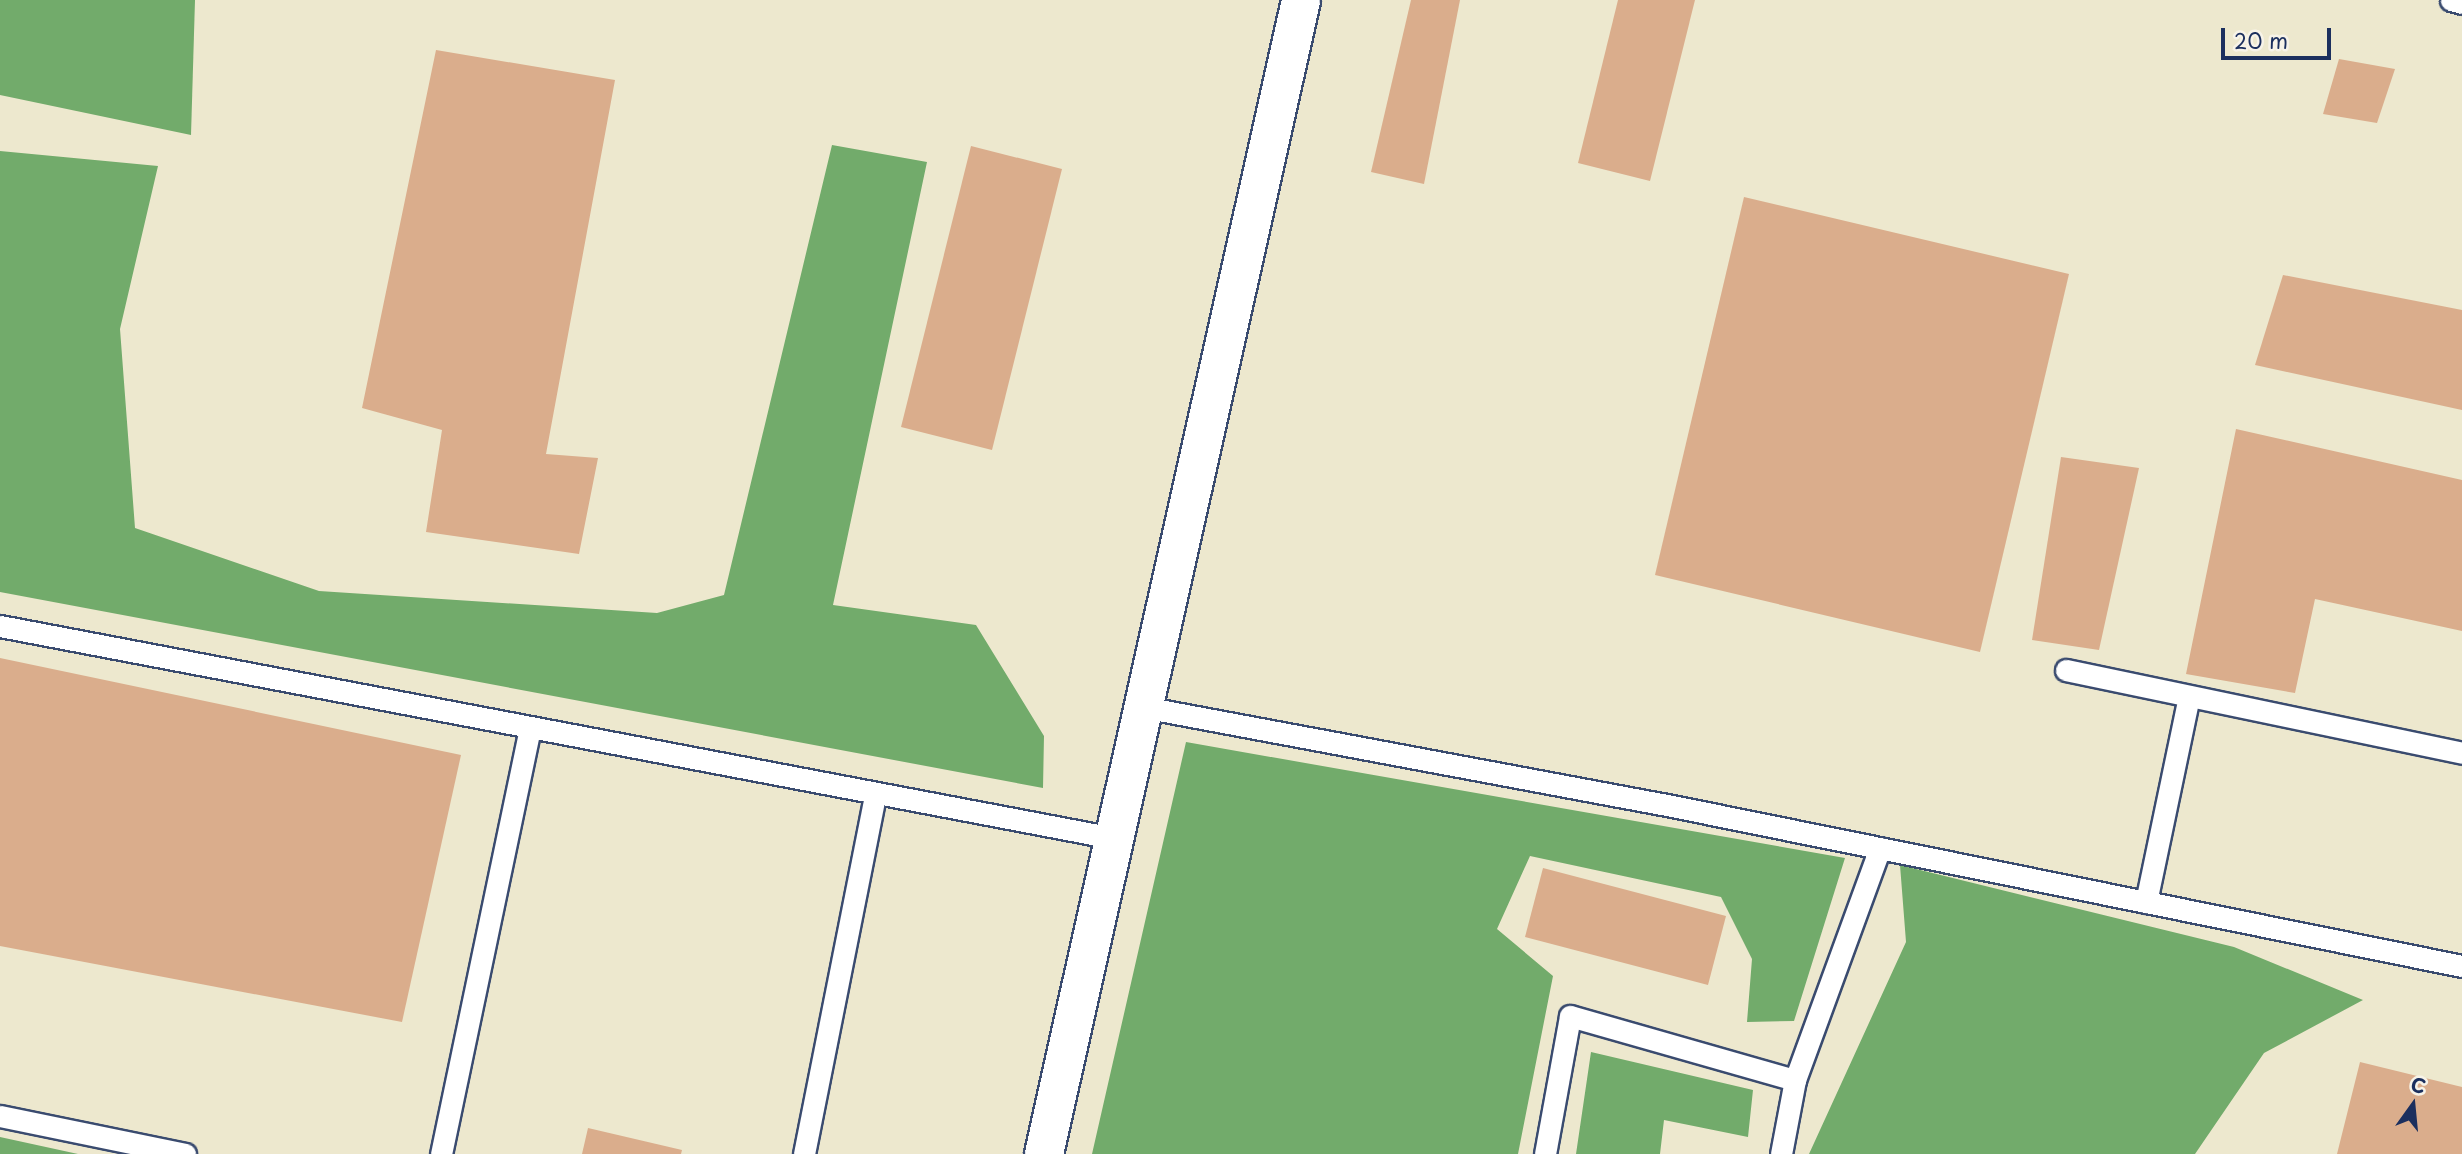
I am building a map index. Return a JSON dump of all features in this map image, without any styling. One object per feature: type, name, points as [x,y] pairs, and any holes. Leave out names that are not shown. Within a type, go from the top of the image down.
[{"type":"street","points":[[1044,1154],[1301,0]]},
{"type":"lane","points":[[2451,0],[2462,3]]},
{"type":"lane","points":[[0,626],[875,795],[1113,838]]},
{"type":"lane","points":[[2066,670],[2462,753]]},
{"type":"lane","points":[[2146,902],[2189,696]]},
{"type":"lane","points":[[1143,707],[1880,848],[2462,966]]},
{"type":"lane","points":[[441,1154],[530,728]]},
{"type":"lane","points":[[804,1154],[875,795]]},
{"type":"lane","points":[[1781,1154],[1795,1080],[1880,848]]},
{"type":"lane","points":[[1545,1154],[1570,1016],[1795,1080]]},
{"type":"lane","points":[[0,1116],[185,1154]]},
{"type":"green space","points":[[0,0],[195,0],[191,135],[0,95]]},
{"type":"green space","points":[[832,145],[927,162],[833,605],[976,625],[1044,736],[1043,788],[0,592],[0,151],[158,166],[120,329],[135,528],[319,591],[657,613],[724,595]]},
{"type":"green space","points":[[1186,742],[1845,858],[1794,1021],[1747,1022],[1752,959],[1721,897],[1530,856],[1497,929],[1553,976],[1518,1154],[1092,1154]]},
{"type":"green space","points":[[1900,865],[2234,947],[2363,1000],[2264,1053],[2195,1154],[1809,1154],[1906,942]]},
{"type":"green space","points":[[1591,1052],[1753,1090],[1748,1137],[1664,1120],[1660,1154],[1576,1154]]},
{"type":"green space","points":[[0,1137],[78,1154],[0,1154]]},
{"type":"building","points":[[1411,0],[1460,0],[1424,184],[1371,172]]},
{"type":"building","points":[[1618,0],[1695,0],[1650,181],[1578,163]]},
{"type":"building","points":[[436,50],[615,80],[546,454],[598,458],[579,554],[426,532],[442,430],[362,408]]},
{"type":"building","points":[[2339,59],[2395,69],[2377,123],[2323,114]]},
{"type":"building","points":[[971,146],[1062,169],[992,450],[901,427]]},
{"type":"building","points":[[1744,197],[2069,274],[1980,652],[1655,575]]},
{"type":"building","points":[[2283,275],[2462,310],[2462,410],[2255,365]]},
{"type":"building","points":[[2236,429],[2462,480],[2462,631],[2315,599],[2295,693],[2186,674]]},
{"type":"building","points":[[2061,457],[2139,468],[2099,650],[2032,640]]},
{"type":"building","points":[[0,658],[461,755],[402,1022],[0,946]]},
{"type":"building","points":[[1543,868],[1726,916],[1708,985],[1525,937]]},
{"type":"building","points":[[2360,1062],[2462,1087],[2462,1154],[2337,1154]]},
{"type":"building","points":[[588,1128],[682,1150],[681,1154],[582,1154]]}]
